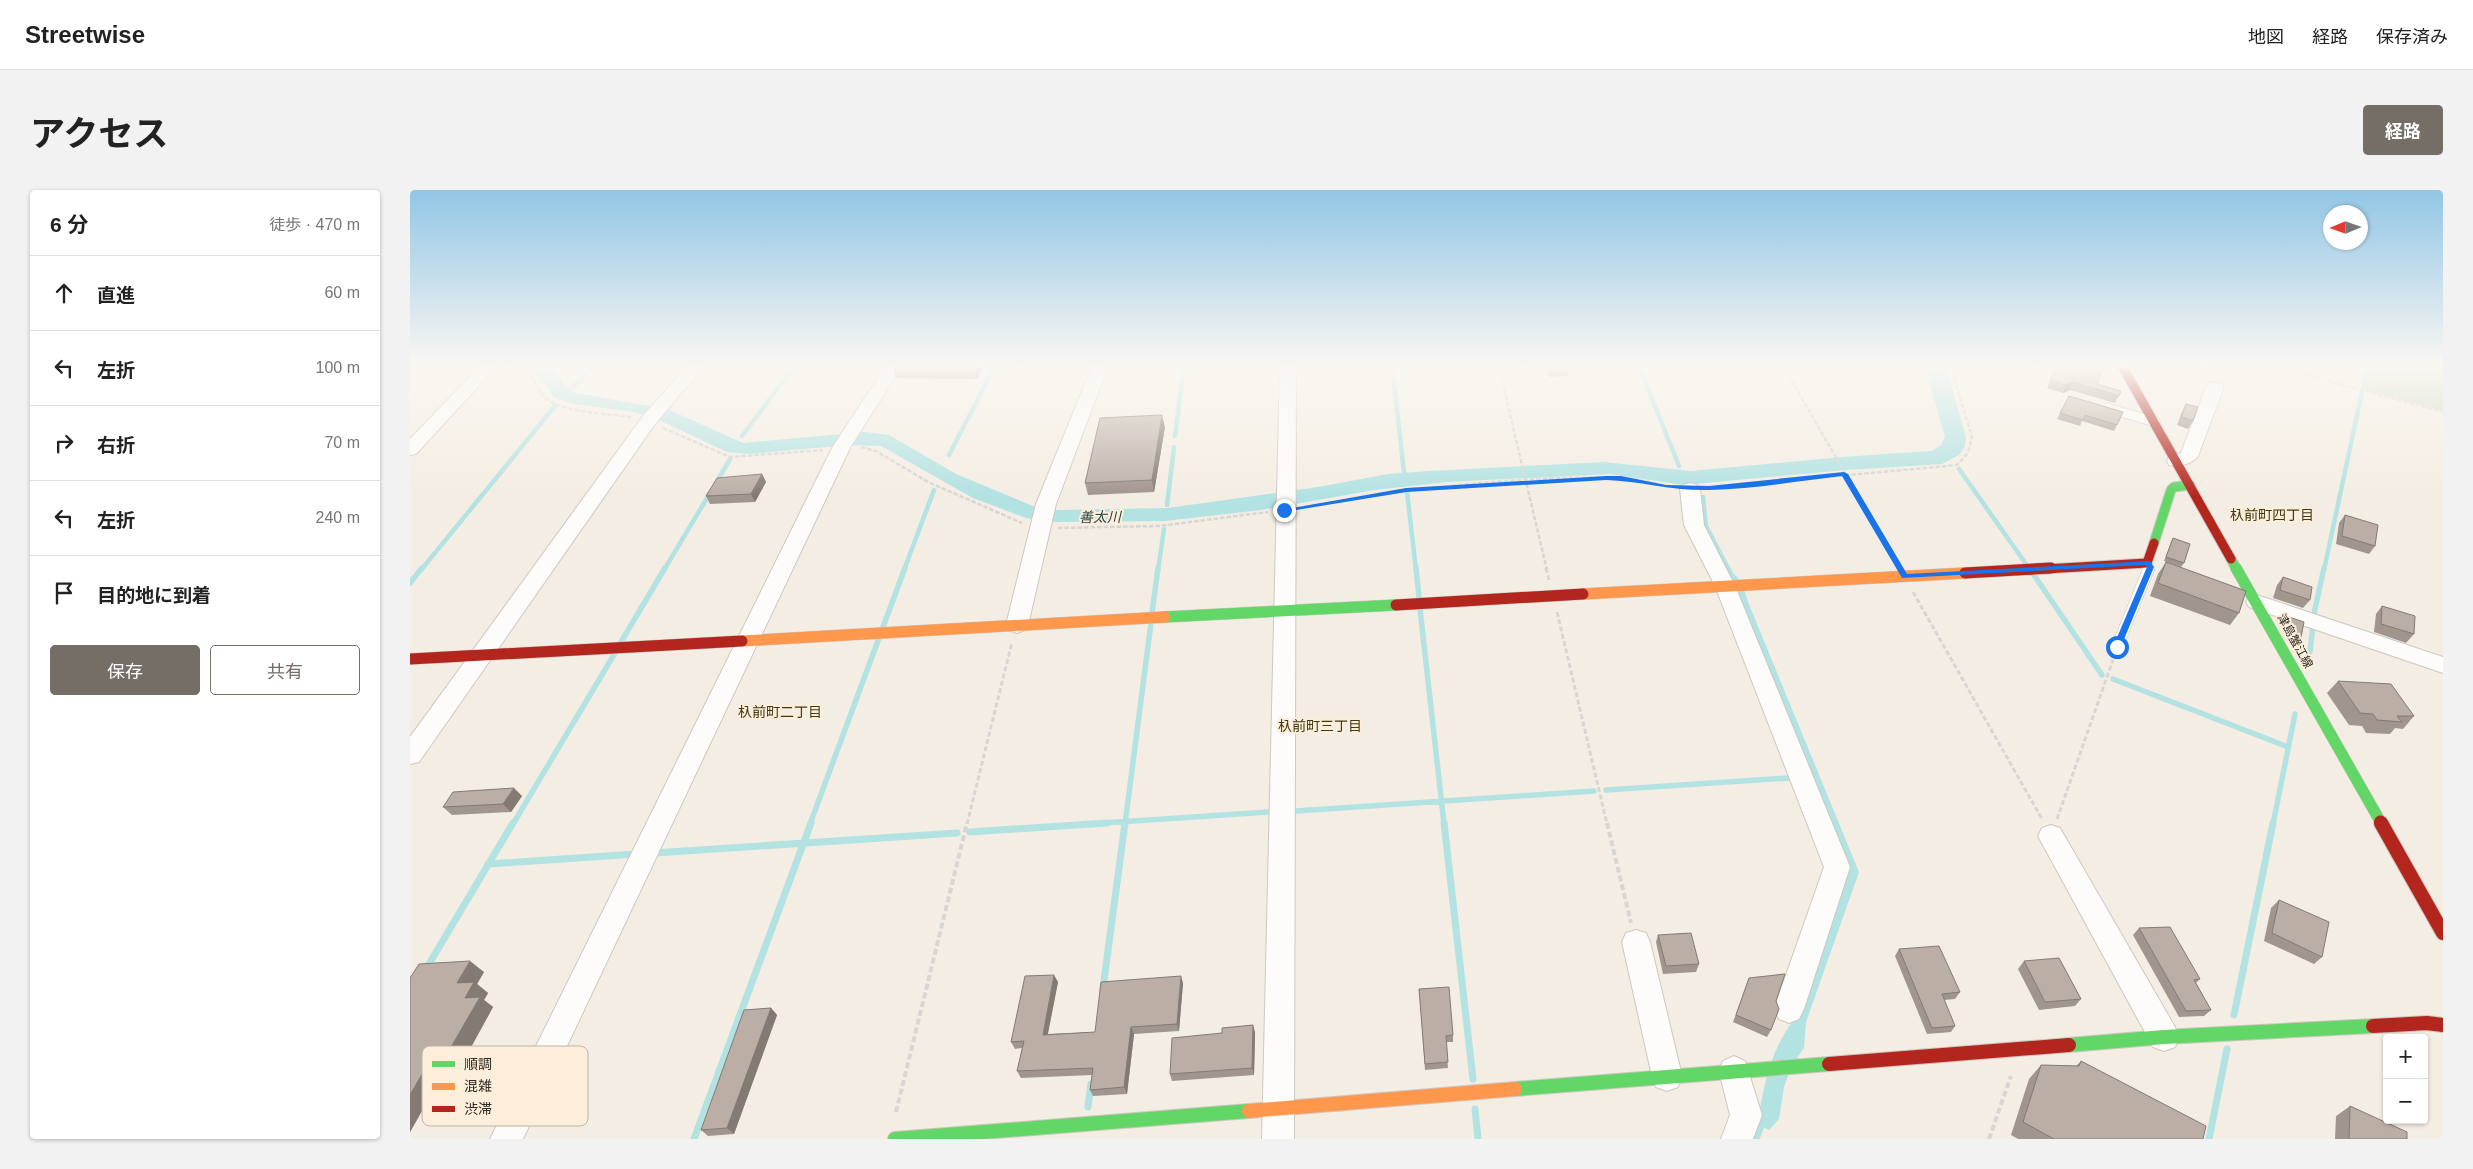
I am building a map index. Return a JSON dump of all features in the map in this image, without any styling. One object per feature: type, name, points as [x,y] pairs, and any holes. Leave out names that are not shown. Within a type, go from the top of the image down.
[{"type":"street","points":[[410,450],[449,408]]},
{"type":"street","points":[[410,755],[658,408]]},
{"type":"street","points":[[551,1046],[841,448],[866,408]]},
{"type":"street","points":[[1017,625],[1046,504],[1084,408]]},
{"type":"street","points":[[1279,1124],[1287,408]]},
{"type":"street","name":"津島蟹江線","points":[[2147,408],[2190,485],[2248,599],[2443,933]]},
{"type":"street","points":[[2176,461],[2189,456],[2208,408]]},
{"type":"street","points":[[410,659],[1750,584],[2152,564],[2171,490],[2174,487],[2190,485]]},
{"type":"street","points":[[1690,488],[1694,524],[1727,586],[1837,867],[1789,1009]]},
{"type":"street","points":[[2248,599],[2443,665]]},
{"type":"street","points":[[2051,836],[2164,1037]]},
{"type":"street","points":[[1636,942],[1668,1076]]},
{"type":"street","points":[[896,1139],[1279,1124],[1668,1076],[2164,1037],[2426,1024],[2443,1026]]},
{"type":"street","points":[[1738,1139],[1746,1115],[1740,1070]]},
{"type":"street","points":[[506,1139],[512,1126]]},
{"type":"lane","points":[[2110,408],[2155,422]]},
{"type":"lane","points":[[2117,647],[2152,564]]},
{"type":"path","points":[[578,408],[648,421],[695,444],[730,457],[867,447],[928,482],[958,496],[1021,523],[1042,527],[1159,526],[1406,490],[1526,482],[1621,478],[1666,487],[1690,488],[1844,473],[1944,467],[1956,464],[1966,458],[1972,448],[1972,437],[1963,408]]},
{"type":"path","points":[[1509,408],[1636,942]]},
{"type":"path","points":[[1807,408],[1905,576],[2051,836]]},
{"type":"path","points":[[2429,408],[2443,412]]},
{"type":"path","points":[[894,1120],[1017,625]]},
{"type":"path","points":[[2051,836],[2117,647]]},
{"type":"path","points":[[1989,1139],[2020,1049]]},
{"type":"water","name":"善太川","points":[[607,408],[667,409],[743,443],[865,432],[889,435],[956,474],[1040,509],[1059,510],[1168,508],[1318,487],[1388,474],[1429,471],[1603,462],[1691,471],[1841,457],[1932,451],[1941,445],[1945,437],[1937,408],[1958,408],[1966,437],[1965,446],[1959,455],[1942,464],[1846,470],[1684,485],[1610,474],[1447,482],[1374,490],[1261,510],[1165,521],[1055,522],[1026,518],[973,498],[881,446],[850,445],[749,454],[727,452],[659,420],[634,412]]},
{"type":"water","points":[[1698,495],[1705,495],[1708,525],[1733,573],[1742,582],[1748,602],[1859,872],[1806,1022],[1804,1048],[1792,1065],[1784,1087],[1779,1119],[1769,1130],[1757,1124],[1770,1066],[1781,1040],[1798,1015],[1850,869],[1736,590],[1702,525]]},
{"type":"building","points":[[2062,408],[2110,408],[2123,412],[2117,425],[2085,415],[2083,420],[2060,413]]},
{"type":"building","points":[[2184,408],[2198,408],[2193,421],[2181,417]]},
{"type":"building","points":[[1162,415],[1152,480],[1085,483],[1100,418]]},
{"type":"building","points":[[762,474],[751,494],[706,496],[717,478]]},
{"type":"building","points":[[2345,515],[2378,525],[2375,546],[2342,536]]},
{"type":"building","points":[[2173,538],[2190,544],[2184,563],[2166,557]]},
{"type":"building","points":[[2166,562],[2246,591],[2239,613],[2158,583]]},
{"type":"building","points":[[2283,577],[2312,587],[2310,600],[2280,590]]},
{"type":"building","points":[[2382,606],[2415,616],[2414,634],[2381,624]]},
{"type":"building","points":[[2289,617],[2304,622],[2300,642]]},
{"type":"building","points":[[2338,681],[2391,684],[2414,716],[2397,716],[2402,722],[2377,720],[2373,714],[2360,713]]},
{"type":"building","points":[[514,788],[503,804],[443,807],[453,792]]},
{"type":"building","points":[[2279,900],[2329,922],[2322,957],[2272,933]]},
{"type":"building","points":[[2170,927],[2200,979],[2194,980],[2211,1010],[2186,1011],[2139,928]]},
{"type":"building","points":[[1691,933],[1699,964],[1666,966],[1658,935]]},
{"type":"building","points":[[1939,946],[1960,992],[1942,994],[1955,1026],[1932,1028],[1899,949]]},
{"type":"building","points":[[2059,958],[2081,999],[2045,1002],[2024,961]]},
{"type":"building","points":[[470,961],[457,983],[474,982],[465,998],[480,997],[452,1046],[422,1046],[422,1074],[410,1095],[410,978],[419,964]]},
{"type":"building","points":[[1785,974],[1776,1001],[1779,1009],[1771,1030],[1736,1015],[1749,978]]},
{"type":"building","points":[[1054,975],[1043,1035],[1095,1032],[1101,982],[1181,976],[1177,1024],[1131,1027],[1124,1087],[1090,1090],[1093,1068],[1017,1071],[1024,1041],[1011,1042],[1025,976]]},
{"type":"building","points":[[1449,987],[1453,1035],[1446,1036],[1448,1062],[1425,1064],[1419,989]]},
{"type":"building","points":[[771,1008],[727,1128],[701,1130],[744,1010]]},
{"type":"building","points":[[1253,1025],[1252,1068],[1170,1074],[1172,1038],[1222,1033],[1222,1028]]},
{"type":"building","points":[[2081,1061],[2206,1126],[2203,1139],[2054,1139],[2023,1122],[2041,1065],[2079,1066]]},
{"type":"building","points":[[2350,1106],[2383,1121],[2383,1124],[2389,1124],[2407,1132],[2407,1139],[2349,1139]]},
{"type":"waterway","points":[[421,570],[553,408]]},
{"type":"waterway","points":[[742,436],[763,408]]},
{"type":"waterway","points":[[949,455],[973,408]]},
{"type":"waterway","points":[[1175,436],[1178,408]]},
{"type":"waterway","points":[[1397,408],[1404,472]]},
{"type":"waterway","points":[[1656,408],[1679,466]]},
{"type":"waterway","points":[[2324,570],[2359,408]]},
{"type":"waterway","points":[[1167,505],[1174,447]]},
{"type":"waterway","points":[[716,483],[730,459]]},
{"type":"waterway","points":[[1959,469],[2026,564]]},
{"type":"waterway","points":[[904,570],[934,490]]},
{"type":"waterway","points":[[1407,492],[1416,570]]},
{"type":"waterway","points":[[664,570],[710,493]]},
{"type":"waterway","points":[[1158,570],[1164,529]]},
{"type":"waterway","points":[[410,583],[422,568]]},
{"type":"waterway","points":[[621,642],[665,568]]},
{"type":"waterway","points":[[883,627],[905,568]]},
{"type":"waterway","points":[[1152,613],[1158,568]]},
{"type":"waterway","points":[[1416,568],[1419,597]]},
{"type":"waterway","points":[[2313,618],[2324,568]]},
{"type":"waterway","points":[[2034,575],[2102,675]]},
{"type":"waterway","points":[[1420,609],[1441,801]]},
{"type":"waterway","points":[[1125,822],[1151,623]]},
{"type":"waterway","points":[[2310,652],[2313,625]]},
{"type":"waterway","points":[[810,824],[879,638]]},
{"type":"waterway","points":[[513,824],[615,653]]},
{"type":"waterway","points":[[2113,679],[2288,747]]},
{"type":"waterway","points":[[2273,824],[2295,714]]},
{"type":"waterway","points":[[1606,790],[1789,778]]},
{"type":"waterway","points":[[1441,801],[1594,791]]},
{"type":"waterway","points":[[1296,811],[1441,801]]},
{"type":"waterway","points":[[1441,801],[1444,824]]},
{"type":"waterway","points":[[1125,822],[1268,812]]},
{"type":"waterway","points":[[1089,824],[1125,822]]},
{"type":"waterway","points":[[489,864],[513,823]]},
{"type":"waterway","points":[[804,843],[811,823]]},
{"type":"waterway","points":[[970,832],[1107,823]]},
{"type":"waterway","points":[[1103,988],[1125,823]]},
{"type":"waterway","points":[[1444,823],[1473,1079]]},
{"type":"waterway","points":[[2234,1015],[2273,823]]},
{"type":"waterway","points":[[804,843],[957,833]]},
{"type":"waterway","points":[[654,853],[804,843]]},
{"type":"waterway","points":[[694,1139],[804,843]]},
{"type":"waterway","points":[[489,864],[635,854]]},
{"type":"waterway","points":[[426,969],[489,864]]},
{"type":"waterway","points":[[2209,1139],[2227,1049]]},
{"type":"waterway","points":[[1088,1107],[1091,1084]]},
{"type":"waterway","points":[[1475,1109],[1478,1139]]},
{"type":"waterway","points":[[1756,1139],[1763,1120]]},
{"type":"traffic: fast","points":[[2154,543],[2171,490],[2174,487],[2190,485]]},
{"type":"traffic: fast","points":[[2231,559],[2380,821]]},
{"type":"traffic: fast","points":[[1165,617],[1396,605]]},
{"type":"traffic: fast","points":[[2069,1045],[2164,1037],[2373,1026]]},
{"type":"traffic: fast","points":[[1515,1089],[1829,1064]]},
{"type":"traffic: fast","points":[[895,1139],[1249,1111]]},
{"type":"traffic: slow","points":[[1583,594],[1965,573]]},
{"type":"traffic: slow","points":[[742,641],[1165,617]]},
{"type":"traffic: slow","points":[[1249,1111],[1515,1089]]},
{"type":"traffic: jam","points":[[2146,408],[2231,559]]},
{"type":"traffic: jam","points":[[1965,573],[2147,563],[2154,543]]},
{"type":"traffic: jam","points":[[1396,605],[1583,594]]},
{"type":"traffic: jam","points":[[410,659],[742,641]]},
{"type":"traffic: jam","points":[[2380,821],[2443,933]]},
{"type":"traffic: jam","points":[[2373,1026],[2427,1023],[2443,1025]]},
{"type":"traffic: jam","points":[[1829,1064],[2069,1045]]},
{"type":"district","name":"杁前町四丁目","points":[[2272,515]]},
{"type":"district","name":"杁前町二丁目","points":[[780,712]]},
{"type":"district","name":"杁前町三丁目","points":[[1320,726]]},
{"type":"route","points":[[1284,510],[1440,486],[1621,478],[1666,487],[1709,488],[1844,474],[1905,576],[2147,563],[2150,567],[2117,647]]}]
